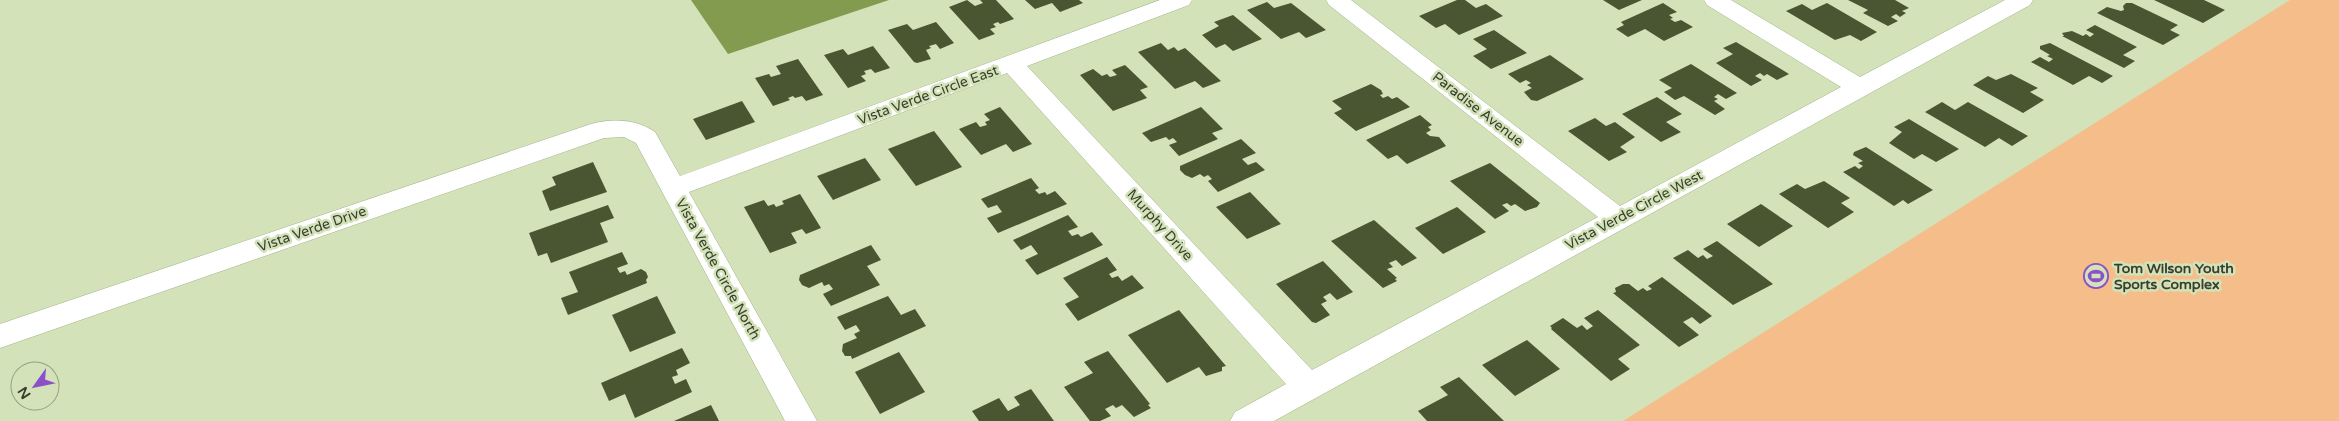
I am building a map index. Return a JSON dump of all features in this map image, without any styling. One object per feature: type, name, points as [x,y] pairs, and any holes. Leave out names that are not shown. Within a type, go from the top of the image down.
[{"type":"street","name":"Vista Verde Circle East","points":[[674,188],[1181,0]]},
{"type":"street","name":"Paradise Avenue","points":[[1337,0],[1620,219]]},
{"type":"street","points":[[1716,0],[1860,88]]},
{"type":"street","name":"Vista Verde Circle West","points":[[1246,421],[2022,0]]},
{"type":"street","name":"Murphy Drive","points":[[1012,64],[1308,387]]},
{"type":"street","name":"Vista Verde Drive","points":[[0,336],[591,134],[613,128],[625,129]]},
{"type":"street","name":"Vista Verde Circle North","points":[[625,129],[638,131],[646,138],[801,421]]},
{"type":"shaded area","points":[[691,0],[889,0],[728,54]]},
{"type":"shaded area","name":"Tom Wilson Youth Sports Complex","points":[[2290,0],[2339,0],[2339,421],[1623,421]]},
{"type":"building","points":[[967,0],[975,6],[983,3],[980,0],[996,0],[1014,19],[1000,24],[998,22],[993,24],[996,27],[990,29],[995,34],[979,40],[949,7]]},
{"type":"building","points":[[1025,0],[1079,0],[1083,3],[1060,12],[1052,3],[1035,9]]},
{"type":"building","points":[[1457,0],[1465,0],[1476,8],[1486,4],[1503,16],[1459,35],[1445,24],[1436,28],[1419,16]]},
{"type":"building","points":[[1603,0],[1642,0],[1619,10]]},
{"type":"building","points":[[1848,0],[1895,0],[1909,8],[1902,11],[1906,13],[1900,17],[1896,14],[1891,17],[1898,21],[1888,26],[1863,13],[1868,10]]},
{"type":"building","points":[[2154,0],[2204,0],[2225,10],[2203,23]]},
{"type":"building","points":[[1267,2],[1274,8],[1291,3],[1326,30],[1306,38],[1299,32],[1281,39],[1247,10]]},
{"type":"building","points":[[1663,3],[1677,12],[1669,15],[1673,18],[1670,19],[1675,22],[1681,20],[1693,27],[1664,41],[1645,29],[1628,37],[1616,29],[1624,25],[1621,22]]},
{"type":"building","points":[[1827,3],[1877,32],[1861,41],[1850,35],[1835,40],[1786,11],[1802,4],[1812,10]]},
{"type":"building","points":[[2126,3],[2132,3],[2178,25],[2170,30],[2180,35],[2163,45],[2097,13],[2107,7],[2121,11],[2124,10],[2123,6]]},
{"type":"building","points":[[1233,15],[1262,39],[1233,51],[1225,44],[1216,48],[1202,35],[1219,26],[1214,22]]},
{"type":"building","points":[[936,22],[954,43],[940,49],[936,44],[929,46],[931,48],[926,50],[931,59],[917,63],[914,62],[888,30],[907,24],[913,30]]},
{"type":"building","points":[[2095,25],[2137,47],[2123,55],[2135,61],[2124,68],[2062,36],[2064,36],[2062,33],[2072,31],[2083,36],[2086,34],[2090,37],[2094,34],[2086,30]]},
{"type":"building","points":[[1494,30],[1527,53],[1491,69],[1473,56],[1487,49],[1473,39]]},
{"type":"building","points":[[1736,42],[1789,74],[1777,80],[1767,74],[1764,76],[1760,73],[1755,76],[1762,80],[1751,86],[1716,63],[1733,54],[1723,48]]},
{"type":"building","points":[[1161,43],[1168,50],[1174,47],[1178,51],[1185,48],[1221,81],[1203,88],[1195,81],[1175,89],[1138,52]]},
{"type":"building","points":[[2050,43],[2113,76],[2102,83],[2089,76],[2073,85],[2031,62],[2040,57],[2049,62],[2053,59],[2040,49],[2040,46]]},
{"type":"building","points":[[873,46],[890,68],[875,73],[871,69],[864,71],[866,74],[861,76],[866,81],[848,88],[824,55],[843,49],[848,55]]},
{"type":"building","points":[[1550,55],[1584,79],[1537,101],[1531,100],[1524,92],[1532,88],[1527,85],[1531,83],[1526,80],[1520,83],[1508,74]]},
{"type":"building","points":[[798,59],[823,95],[806,101],[802,96],[795,98],[793,96],[788,98],[790,100],[773,106],[755,78],[769,74],[771,77],[781,74],[776,66]]},
{"type":"building","points":[[1691,64],[1737,93],[1726,99],[1718,94],[1714,97],[1718,99],[1714,101],[1725,109],[1715,115],[1684,96],[1675,100],[1664,92],[1672,88],[1659,80]]},
{"type":"building","points":[[1125,65],[1148,87],[1140,90],[1147,98],[1113,111],[1080,75],[1093,69],[1102,76],[1107,74],[1110,77],[1117,75],[1112,70]]},
{"type":"building","points":[[2011,74],[2038,88],[2030,92],[2044,100],[2023,113],[1973,85],[1988,76],[1996,80]]},
{"type":"building","points":[[1371,84],[1381,90],[1383,94],[1380,95],[1383,98],[1388,96],[1392,99],[1397,97],[1410,107],[1356,131],[1334,113],[1342,109],[1332,101]]},
{"type":"building","points":[[1657,97],[1682,114],[1666,122],[1681,132],[1661,142],[1622,114]]},
{"type":"building","points":[[742,101],[755,122],[706,140],[693,119]]},
{"type":"building","points":[[1942,102],[1955,110],[1968,102],[2028,136],[2012,146],[1999,138],[1985,147],[1925,112]]},
{"type":"building","points":[[1000,107],[1032,144],[1013,152],[1006,144],[981,155],[959,129],[976,122],[980,127],[987,125],[985,122],[990,120],[984,114]]},
{"type":"building","points":[[1201,107],[1223,129],[1212,133],[1218,139],[1179,156],[1169,145],[1177,142],[1173,138],[1169,140],[1166,137],[1151,142],[1142,133]]},
{"type":"building","points":[[1420,115],[1432,125],[1428,127],[1431,130],[1426,133],[1430,136],[1439,137],[1446,146],[1407,164],[1397,155],[1388,159],[1366,140]]},
{"type":"building","points":[[1595,118],[1606,126],[1615,122],[1635,137],[1620,147],[1627,152],[1609,161],[1568,131]]},
{"type":"building","points":[[1909,119],[1959,149],[1936,162],[1922,154],[1914,159],[1889,143],[1902,132],[1894,127]]},
{"type":"building","points":[[934,131],[962,167],[916,186],[888,149]]},
{"type":"building","points":[[1241,139],[1256,153],[1242,159],[1248,165],[1256,162],[1265,170],[1218,192],[1208,181],[1212,179],[1208,175],[1204,177],[1200,174],[1192,178],[1180,170],[1180,166]]},
{"type":"building","points":[[1866,147],[1933,190],[1908,204],[1903,200],[1894,206],[1843,172],[1855,166],[1859,169],[1863,166],[1858,163],[1863,161],[1853,155],[1854,152]]},
{"type":"building","points":[[865,158],[881,180],[833,200],[817,176]]},
{"type":"building","points":[[593,162],[607,192],[550,211],[542,191],[556,185],[552,177]]},
{"type":"building","points":[[1490,163],[1540,203],[1537,207],[1525,211],[1515,204],[1511,206],[1507,203],[1502,205],[1509,211],[1495,219],[1450,181]]},
{"type":"building","points":[[1031,178],[1039,188],[1035,190],[1039,194],[1045,192],[1047,195],[1055,191],[1067,204],[998,233],[987,218],[1002,212],[997,205],[988,208],[981,199]]},
{"type":"building","points":[[1824,181],[1850,198],[1841,203],[1854,212],[1828,228],[1779,194],[1797,184],[1805,189]]},
{"type":"building","points":[[1250,192],[1281,224],[1247,239],[1216,207]]},
{"type":"building","points":[[800,194],[821,228],[806,234],[802,229],[791,233],[797,243],[770,253],[744,207],[764,200],[768,206],[774,204],[776,207],[784,204],[782,201]]},
{"type":"building","points":[[1761,204],[1793,226],[1759,247],[1727,224]]},
{"type":"building","points":[[608,205],[614,218],[600,223],[608,242],[551,263],[547,253],[538,256],[529,233]]},
{"type":"building","points":[[1457,207],[1486,232],[1443,254],[1415,228]]},
{"type":"building","points":[[1068,215],[1078,227],[1068,231],[1072,236],[1078,234],[1081,237],[1092,232],[1103,245],[1037,275],[1025,260],[1038,254],[1031,245],[1021,250],[1013,240]]},
{"type":"building","points":[[1374,220],[1417,258],[1402,266],[1396,260],[1389,263],[1393,267],[1387,269],[1397,278],[1395,279],[1397,281],[1383,288],[1331,241]]},
{"type":"building","points":[[1717,241],[1773,284],[1733,305],[1673,258],[1688,250],[1698,258],[1703,255],[1707,259],[1713,256],[1703,249]]},
{"type":"building","points":[[871,245],[881,260],[867,266],[880,285],[831,306],[823,294],[833,289],[829,284],[824,286],[822,282],[809,288],[802,285],[799,280],[800,275]]},
{"type":"building","points":[[622,252],[628,264],[617,268],[620,273],[625,271],[627,275],[641,269],[646,272],[648,277],[647,283],[568,315],[561,298],[578,292],[569,272]]},
{"type":"building","points":[[1107,257],[1117,270],[1109,274],[1112,278],[1118,276],[1122,281],[1132,275],[1144,288],[1078,321],[1065,304],[1079,297],[1063,278]]},
{"type":"building","points":[[1323,261],[1353,292],[1337,300],[1330,293],[1323,297],[1327,301],[1321,304],[1330,315],[1316,323],[1312,322],[1276,284]]},
{"type":"building","points":[[1662,277],[1712,316],[1700,324],[1692,317],[1683,322],[1699,335],[1679,347],[1613,293],[1616,292],[1615,288],[1623,284],[1629,284],[1638,291],[1643,288],[1647,291],[1652,289],[1648,286]]},
{"type":"building","points":[[657,296],[676,333],[630,352],[612,315]]},
{"type":"building","points":[[888,296],[901,315],[915,309],[926,326],[852,359],[851,356],[845,356],[842,351],[843,344],[857,338],[854,334],[860,331],[856,325],[845,330],[837,317]]},
{"type":"building","points":[[1179,310],[1226,366],[1222,367],[1222,371],[1206,376],[1199,367],[1167,383],[1128,335]]},
{"type":"building","points":[[1598,310],[1640,345],[1618,359],[1630,369],[1611,381],[1551,329],[1550,326],[1563,318],[1577,328],[1582,325],[1587,330],[1593,326],[1584,318]]},
{"type":"building","points":[[1527,340],[1560,369],[1515,396],[1482,365]]},
{"type":"building","points":[[682,348],[690,363],[676,370],[678,375],[672,377],[675,384],[686,379],[692,392],[635,418],[625,394],[609,401],[601,383]]},
{"type":"building","points":[[1108,351],[1150,404],[1148,405],[1151,408],[1134,417],[1122,405],[1116,408],[1113,405],[1105,409],[1111,416],[1100,421],[1090,421],[1064,387],[1093,373],[1084,362]]},
{"type":"building","points":[[899,352],[925,392],[880,414],[855,372]]},
{"type":"building","points":[[1459,377],[1504,421],[1427,421],[1418,411],[1448,395],[1440,387]]},
{"type":"building","points":[[1031,389],[1054,421],[979,421],[972,411],[999,398],[1008,411],[1020,405],[1014,397]]},
{"type":"building","points":[[711,405],[719,421],[674,421]]},
{"type":"place","name":"Tom Wilson Youth Sports Complex","points":[[2096,276]]}]
